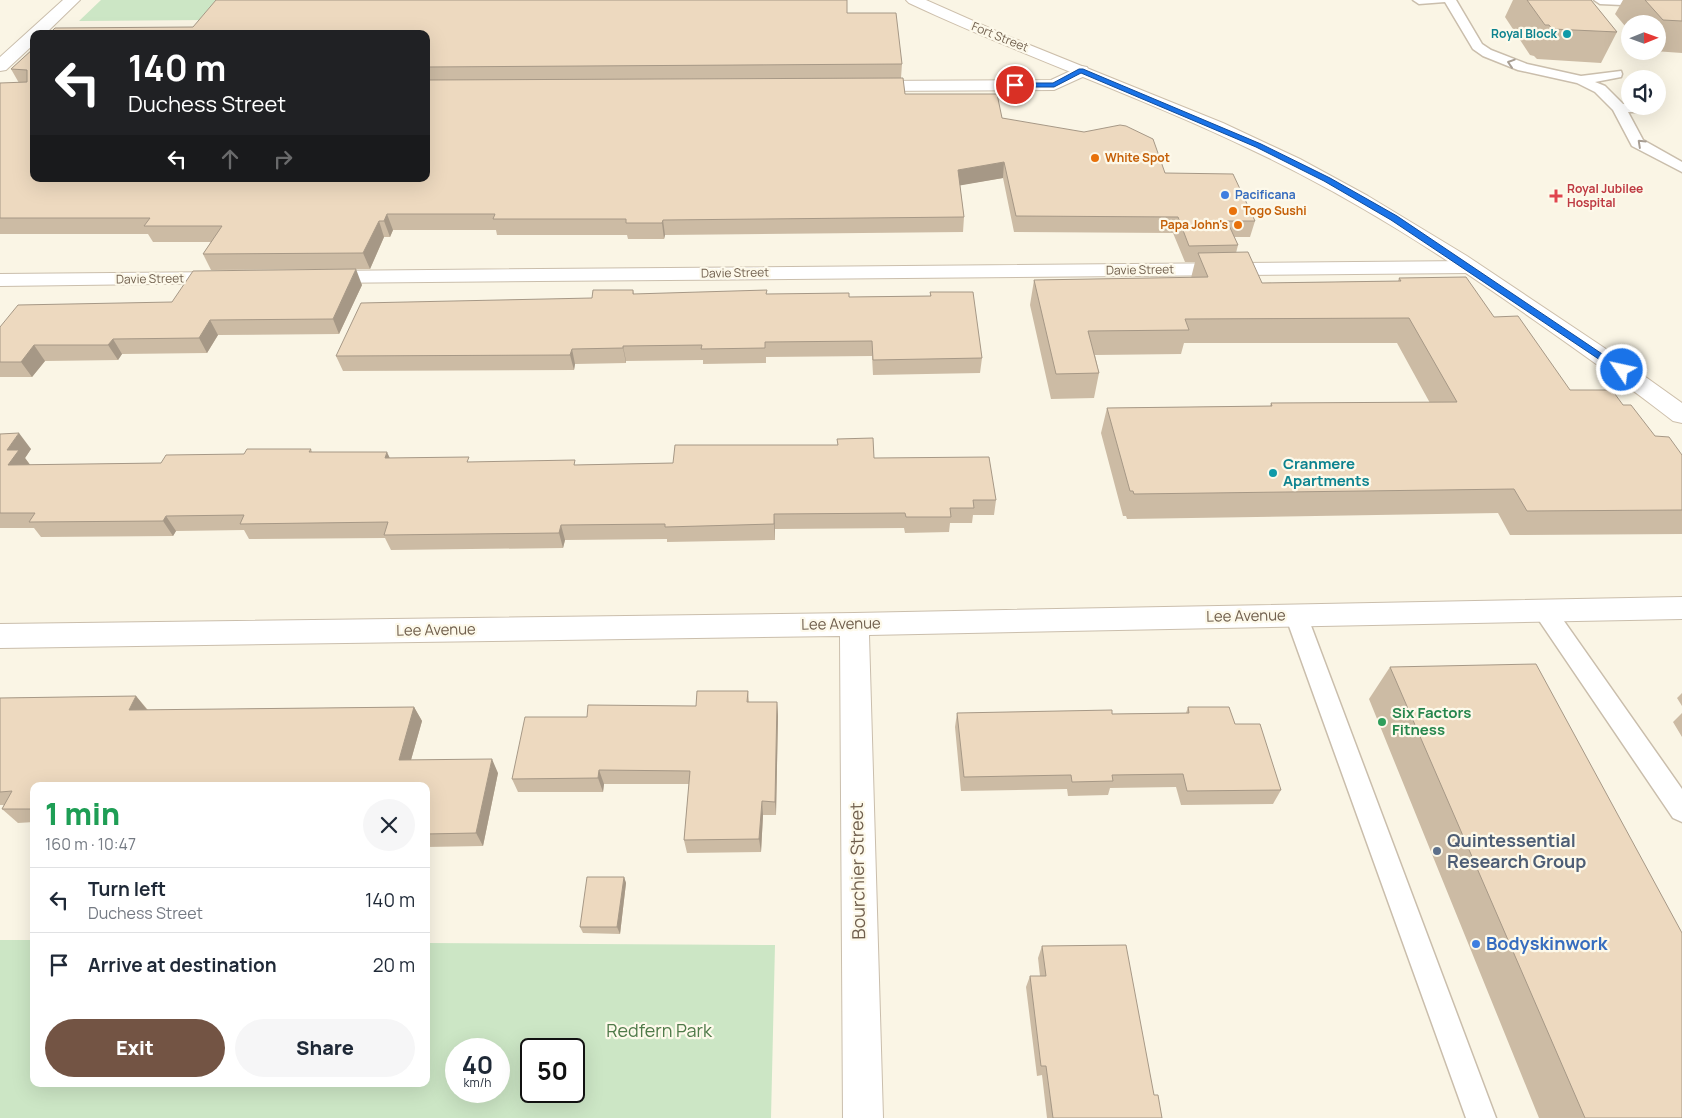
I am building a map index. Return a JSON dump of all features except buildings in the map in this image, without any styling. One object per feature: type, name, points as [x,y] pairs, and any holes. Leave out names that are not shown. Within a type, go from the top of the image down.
[{"type":"street","points":[[40,30],[72,0]]},
{"type":"street","name":"Fort Street","points":[[914,0],[1193,116],[1327,180],[1394,218],[1470,267],[1637,380],[1682,415]]},
{"type":"street","points":[[0,66],[30,39]]},
{"type":"street","points":[[845,86],[1054,85],[1081,71]]},
{"type":"street","name":"Davie Street","points":[[299,277],[1470,267]]},
{"type":"street","name":"Davie Street","points":[[0,280],[250,278]]},
{"type":"street","name":"Lee Avenue","points":[[0,636],[854,624],[1682,608]]},
{"type":"street","name":"Bourchier Street","points":[[854,624],[863,1118]]},
{"type":"lane","points":[[1419,0],[1441,0]]},
{"type":"lane","points":[[1450,0],[1477,46],[1487,54],[1523,67],[1581,80],[1600,89],[1618,108],[1638,142],[1682,168]]},
{"type":"lane","points":[[1600,0],[1667,3],[1681,0]]},
{"type":"lane","points":[[1581,80],[1616,74]]},
{"type":"lane","points":[[1544,610],[1682,810]]},
{"type":"lane","points":[[1296,615],[1482,1118]]},
{"type":"green space","points":[[101,0],[224,0],[206,20],[79,21]]},
{"type":"green space","name":"Redfern Park","points":[[0,940],[30,940],[30,1087],[430,1087],[430,943],[775,945],[771,1118],[0,1118]]},
{"type":"place","name":"Royal Block","points":[[1567,34]]},
{"type":"place","name":"White Spot","points":[[1095,158]]},
{"type":"place","name":"Pacificana","points":[[1225,195]]},
{"type":"place","name":"Royal Jubilee Hospital","points":[[1556,196]]},
{"type":"place","name":"Togo Sushi","points":[[1233,211]]},
{"type":"place","name":"Papa John's","points":[[1238,225]]},
{"type":"place","name":"Cranmere Apartments","points":[[1273,473]]},
{"type":"place","name":"Six Factors Fitness","points":[[1382,722]]},
{"type":"place","name":"Quintessential Research Group","points":[[1437,851]]},
{"type":"place","name":"Bodyskinwork","points":[[1476,944]]},
{"type":"route","points":[[1015,85],[1054,85],[1081,71],[1193,116],[1259,146],[1327,180],[1394,218],[1622,370]]}]
